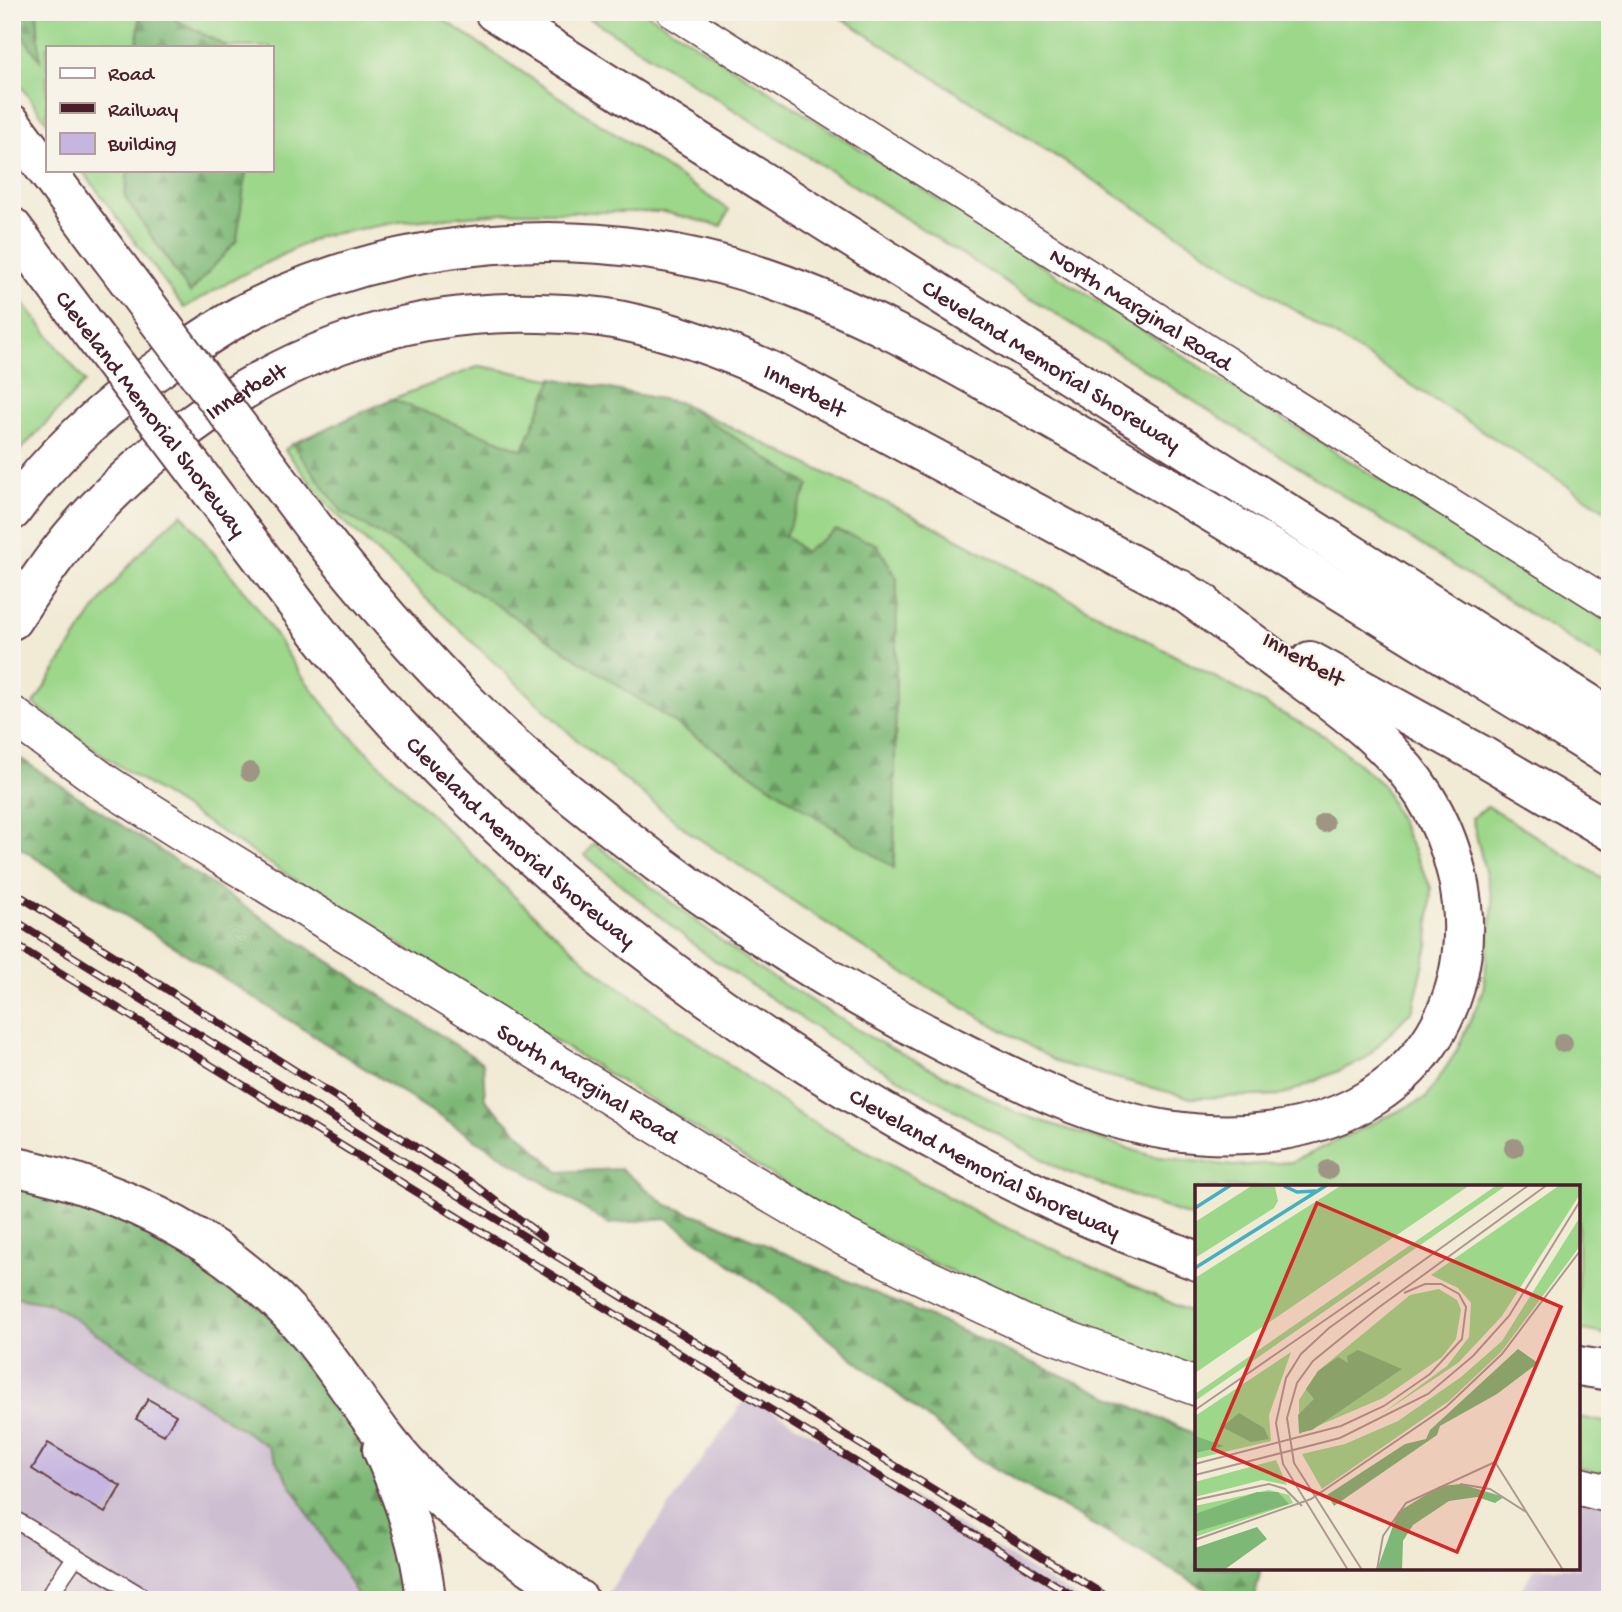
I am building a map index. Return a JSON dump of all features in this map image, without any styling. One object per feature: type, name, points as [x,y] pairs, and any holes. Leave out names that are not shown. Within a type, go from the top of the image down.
[{"type":"highway","name":"Cleveland Memorial Shoreway","points":[[494,12],[1610,717]]},
{"type":"highway","points":[[12,124],[46,170]]},
{"type":"highway","points":[[48,172],[315,529],[355,580],[431,665],[472,708],[555,782],[693,889],[834,982],[932,1037],[1016,1079],[1080,1106],[1165,1129],[1246,1134],[1314,1123],[1347,1111],[1374,1096],[1396,1079],[1419,1055],[1435,1032],[1448,1010],[1464,951],[1461,886],[1447,843],[1424,794],[1383,745],[1328,698],[1180,590]]},
{"type":"highway","name":"Cleveland Memorial Shoreway","points":[[12,227],[363,688],[481,810],[545,868],[681,978],[818,1072],[970,1160],[1046,1198],[1195,1260]]},
{"type":"highway","points":[[12,512],[82,429],[117,399],[206,336],[247,312],[293,292],[346,273],[401,258],[458,248],[508,243],[573,243],[672,254],[742,270],[797,288],[941,358],[1176,491],[1610,757]]},
{"type":"highway","name":"Innerbelt","points":[[12,620],[71,537],[113,491],[198,419],[246,387],[292,363],[345,342],[453,316],[508,312],[620,320],[673,333],[725,351],[773,372],[1483,756],[1610,831]]},
{"type":"highway","points":[[12,1166],[50,1174],[120,1198],[177,1225],[220,1252],[283,1306],[330,1361],[368,1418],[414,1473],[454,1512],[579,1600]]},
{"type":"highway","points":[[1580,1366],[1610,1371]]},
{"type":"highway","points":[[368,1418],[410,1522],[424,1576],[426,1600]]},
{"type":"street","name":"North Marginal Road","points":[[672,12],[1610,604]]},
{"type":"street","name":"South Marginal Road","points":[[12,715],[107,785],[823,1225],[907,1269],[1027,1325],[1195,1386]]},
{"type":"street","points":[[1580,1486],[1610,1494]]},
{"type":"lane","points":[[12,1518],[148,1600]]},
{"type":"lane","points":[[46,1600],[76,1556]]},
{"type":"shaded area","points":[[12,1296],[50,1303],[267,1446],[357,1594],[358,1600],[12,1600]]},
{"type":"shaded area","points":[[748,1395],[1080,1600],[603,1600]]},
{"type":"shaded area","points":[[1610,1494],[1610,1600],[1514,1600],[1534,1570],[1580,1570],[1580,1502]]},
{"type":"green space","points":[[12,12],[432,12],[729,210],[721,226],[664,212],[513,212],[400,222],[320,236],[184,308],[83,172],[273,172],[273,46],[46,46],[46,121],[12,74]]},
{"type":"green space","points":[[12,12],[37,12],[40,60],[12,21]]},
{"type":"green space","points":[[140,12],[161,12],[226,46],[137,46]]},
{"type":"green space","points":[[580,12],[645,12],[694,43],[1211,374],[1610,624],[1610,665]]},
{"type":"green space","points":[[832,12],[1610,12],[1610,513]]},
{"type":"green space","points":[[128,172],[246,172],[237,240],[190,293],[125,197]]},
{"type":"green space","points":[[12,288],[85,382],[12,459]]},
{"type":"green space","points":[[480,366],[681,403],[932,525],[1328,738],[1383,785],[1431,888],[1428,945],[1413,1009],[1364,1060],[1283,1095],[1191,1098],[1059,1063],[888,964],[689,832],[580,743],[331,509],[285,450],[292,444],[392,399]]},
{"type":"green space","points":[[553,378],[681,403],[809,485],[785,535],[804,552],[836,530],[877,544],[897,578],[894,868],[484,597],[342,512],[292,444],[392,399],[523,450]]},
{"type":"green space","points":[[182,514],[257,607],[301,675],[343,728],[519,901],[598,972],[803,1117],[988,1219],[1195,1314],[1195,1369],[1014,1299],[926,1260],[825,1208],[300,883],[107,758],[34,704],[100,602],[159,534]]},
{"type":"green space","points":[[12,753],[483,1063],[485,1100],[559,1172],[621,1169],[667,1205],[705,1218],[1195,1434],[1195,1570],[1261,1570],[1254,1600],[1224,1600],[977,1458],[787,1305],[666,1218],[608,1224],[12,843]]},
{"type":"green space","points":[[1488,806],[1610,883],[1610,1335],[1580,1329],[1580,1185],[1195,1185],[1195,1218],[1062,1170],[858,1056],[708,956],[585,855],[594,843],[753,965],[873,1039],[1017,1113],[1152,1156],[1233,1166],[1292,1162],[1426,1098],[1456,1052],[1483,992],[1493,903],[1472,818]]},
{"type":"green space","points":[[12,1166],[154,1212],[351,1391],[426,1600],[358,1600],[357,1594],[267,1446],[50,1303],[12,1296]]},
{"type":"green space","points":[[1580,1417],[1610,1423],[1610,1476],[1580,1468]]},
{"type":"building","points":[[148,1399],[176,1415],[164,1435],[136,1419]]},
{"type":"building","points":[[48,1443],[121,1486],[105,1513],[32,1469]]},
{"type":"railway","points":[[12,891],[469,1181],[543,1237]]},
{"type":"railway","points":[[12,919],[1112,1600]]},
{"type":"railway","points":[[12,943],[1080,1600]]}]
